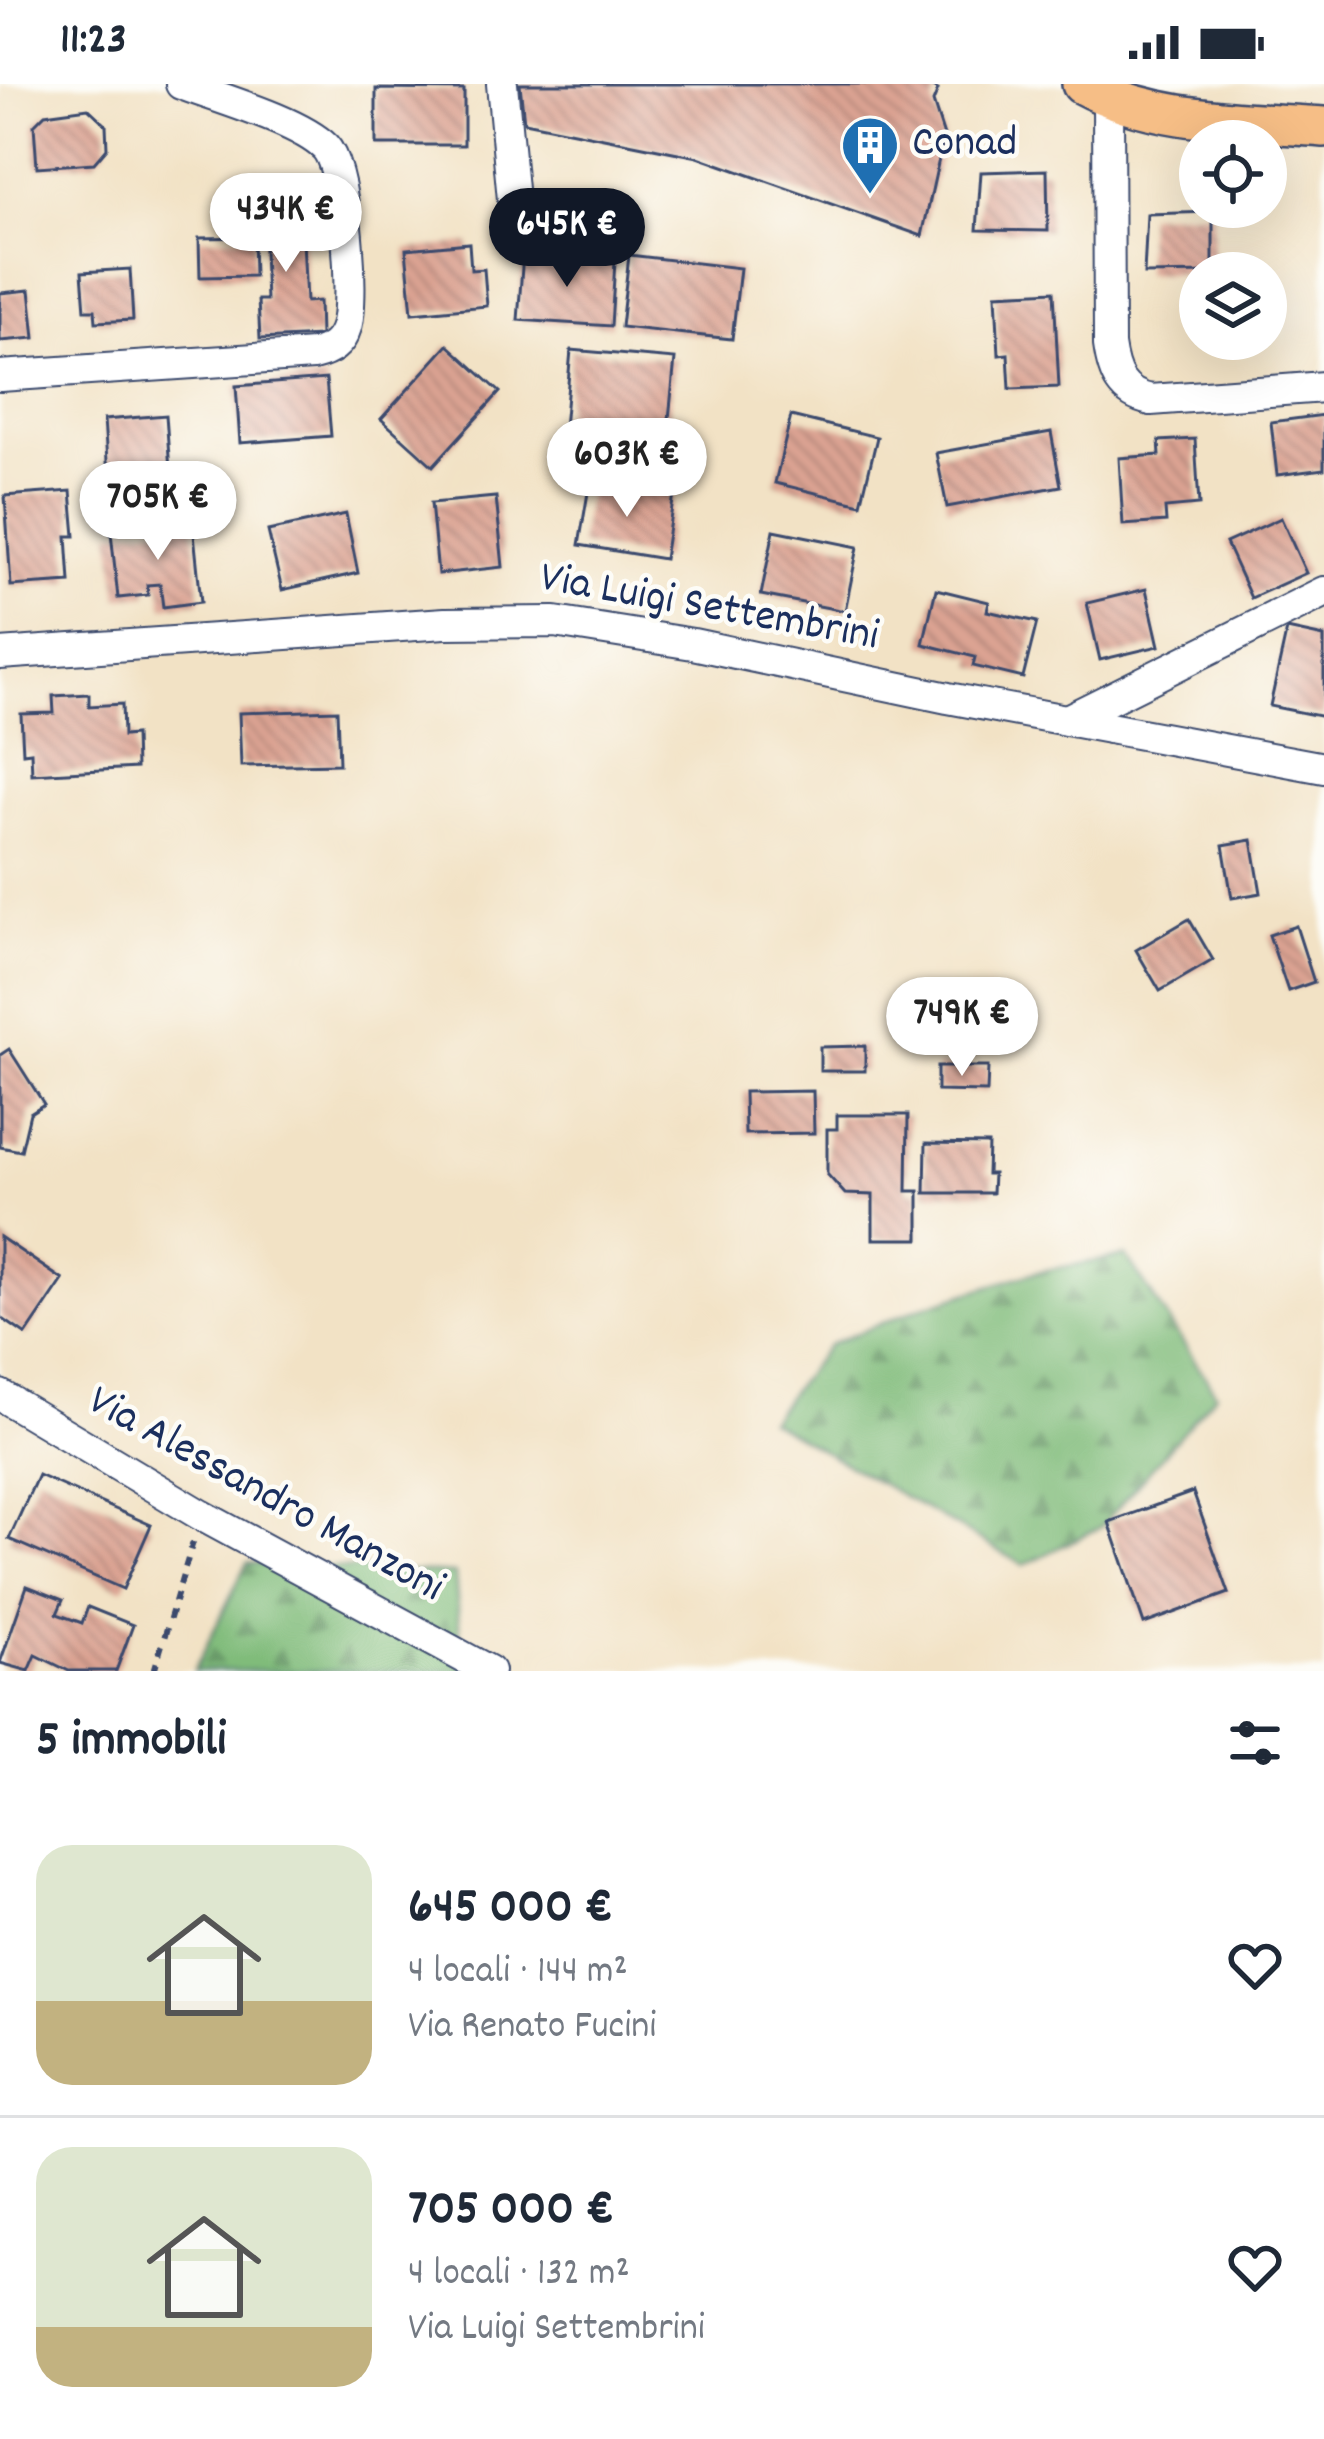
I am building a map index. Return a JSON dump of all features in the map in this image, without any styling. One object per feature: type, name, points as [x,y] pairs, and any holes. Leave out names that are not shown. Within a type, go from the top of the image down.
[{"type":"main road","points":[[1095,91],[1204,118],[1324,127]]},
{"type":"street","points":[[0,376],[314,356],[338,343],[348,306],[345,204],[335,160],[305,133],[181,84]]},
{"type":"street","points":[[502,84],[514,210]]},
{"type":"street","points":[[1095,91],[1109,345],[1120,382],[1133,395],[1151,400],[1324,387]]},
{"type":"street","points":[[1067,720],[1324,592]]},
{"type":"street","name":"Via Luigi Settembrini","points":[[0,654],[446,623],[555,622],[693,644],[1324,768]]},
{"type":"street","name":"Via Alessandro Manzoni","points":[[0,1395],[201,1515],[490,1671]]},
{"type":"path","points":[[154,1671],[201,1515]]},
{"type":"green space","points":[[1126,1256],[1216,1393],[1101,1527],[1024,1565],[769,1420],[828,1345],[922,1307],[1035,1272]]},
{"type":"green space","points":[[247,1563],[455,1574],[462,1661],[474,1671],[194,1671]]},
{"type":"building","name":"Conad","points":[[520,84],[926,84],[938,90],[933,102],[944,136],[922,236],[698,157],[524,122]]},
{"type":"building","points":[[376,89],[464,90],[464,145],[376,145]]},
{"type":"building","points":[[88,108],[106,125],[107,148],[94,163],[37,167],[34,125],[45,114]]},
{"type":"building","points":[[1047,170],[1048,231],[977,230],[981,172]]},
{"type":"building","points":[[301,199],[306,302],[319,301],[320,336],[260,339],[258,300],[266,300],[262,201]]},
{"type":"building","points":[[1179,213],[1179,228],[1213,228],[1213,252],[1179,252],[1179,273],[1144,274],[1147,214]]},
{"type":"building","points":[[253,237],[254,276],[200,277],[199,238]]},
{"type":"building","points":[[469,243],[471,270],[484,269],[487,306],[412,313],[406,249]]},
{"type":"building","points":[[523,254],[615,261],[611,326],[518,320]]},
{"type":"building","points":[[629,255],[740,268],[732,339],[621,327]]},
{"type":"building","points":[[130,269],[133,320],[96,322],[95,310],[85,310],[82,272]]},
{"type":"building","points":[[30,290],[35,338],[0,341],[0,293]]},
{"type":"building","points":[[1054,291],[1059,387],[1010,389],[1008,354],[999,355],[996,294]]},
{"type":"building","points":[[448,345],[500,392],[433,466],[381,419]]},
{"type":"building","points":[[571,350],[675,359],[666,449],[563,439]]},
{"type":"building","points":[[326,379],[331,436],[240,443],[236,386]]},
{"type":"building","points":[[166,415],[171,484],[109,488],[104,420]]},
{"type":"building","points":[[1324,415],[1324,469],[1277,475],[1271,422]]},
{"type":"building","points":[[791,416],[877,437],[861,504],[775,483]]},
{"type":"building","points":[[1051,432],[1061,486],[947,507],[936,453]]},
{"type":"building","points":[[1195,439],[1199,505],[1165,508],[1166,522],[1123,525],[1119,458],[1160,455],[1159,441]]},
{"type":"building","points":[[590,481],[674,494],[664,559],[579,545]]},
{"type":"building","points":[[71,491],[75,536],[67,536],[70,582],[11,586],[5,496]]},
{"type":"building","points":[[496,497],[503,567],[438,574],[431,503]]},
{"type":"building","points":[[346,514],[358,573],[282,590],[268,531]]},
{"type":"building","points":[[1281,518],[1306,573],[1251,598],[1226,543]]},
{"type":"building","points":[[193,524],[201,602],[163,607],[160,584],[147,585],[148,595],[118,598],[111,532]]},
{"type":"building","points":[[774,530],[858,547],[845,611],[761,595]]},
{"type":"building","points":[[936,589],[989,602],[987,611],[1037,622],[1023,678],[973,666],[975,657],[923,644]]},
{"type":"building","points":[[1146,589],[1159,646],[1100,660],[1087,603]]},
{"type":"building","points":[[1287,629],[1324,637],[1324,717],[1270,706]]},
{"type":"building","points":[[89,694],[89,706],[122,704],[123,736],[135,735],[136,768],[32,774],[31,752],[23,753],[21,714],[54,713],[53,696]]},
{"type":"building","points":[[337,710],[339,764],[241,766],[239,713]]},
{"type":"building","points":[[1252,840],[1261,893],[1232,898],[1223,845]]},
{"type":"building","points":[[1189,919],[1213,960],[1160,991],[1136,950]]},
{"type":"building","points":[[1296,926],[1314,982],[1288,991],[1269,935]]},
{"type":"building","points":[[865,1046],[865,1071],[820,1071],[820,1047]]},
{"type":"building","points":[[9,1049],[44,1104],[30,1113],[21,1151],[0,1147],[0,1055]]},
{"type":"building","points":[[937,1067],[988,1067],[987,1092],[937,1091]]},
{"type":"building","points":[[813,1091],[814,1133],[745,1134],[744,1092]]},
{"type":"building","points":[[837,1115],[908,1115],[907,1191],[919,1191],[919,1239],[873,1239],[873,1195],[845,1194],[827,1174],[827,1129],[837,1129]]},
{"type":"building","points":[[926,1143],[988,1144],[992,1193],[925,1193]]},
{"type":"building","points":[[0,1237],[63,1280],[26,1335],[0,1317]]},
{"type":"building","points":[[38,1475],[151,1525],[123,1589],[9,1539]]},
{"type":"building","points":[[1193,1492],[1229,1593],[1144,1624],[1109,1522]]},
{"type":"building","points":[[27,1586],[63,1600],[57,1614],[82,1623],[88,1607],[133,1625],[116,1671],[69,1671],[36,1655],[29,1671],[0,1663]]},
{"type":"place","name":"Conad","points":[[870,196]]}]
